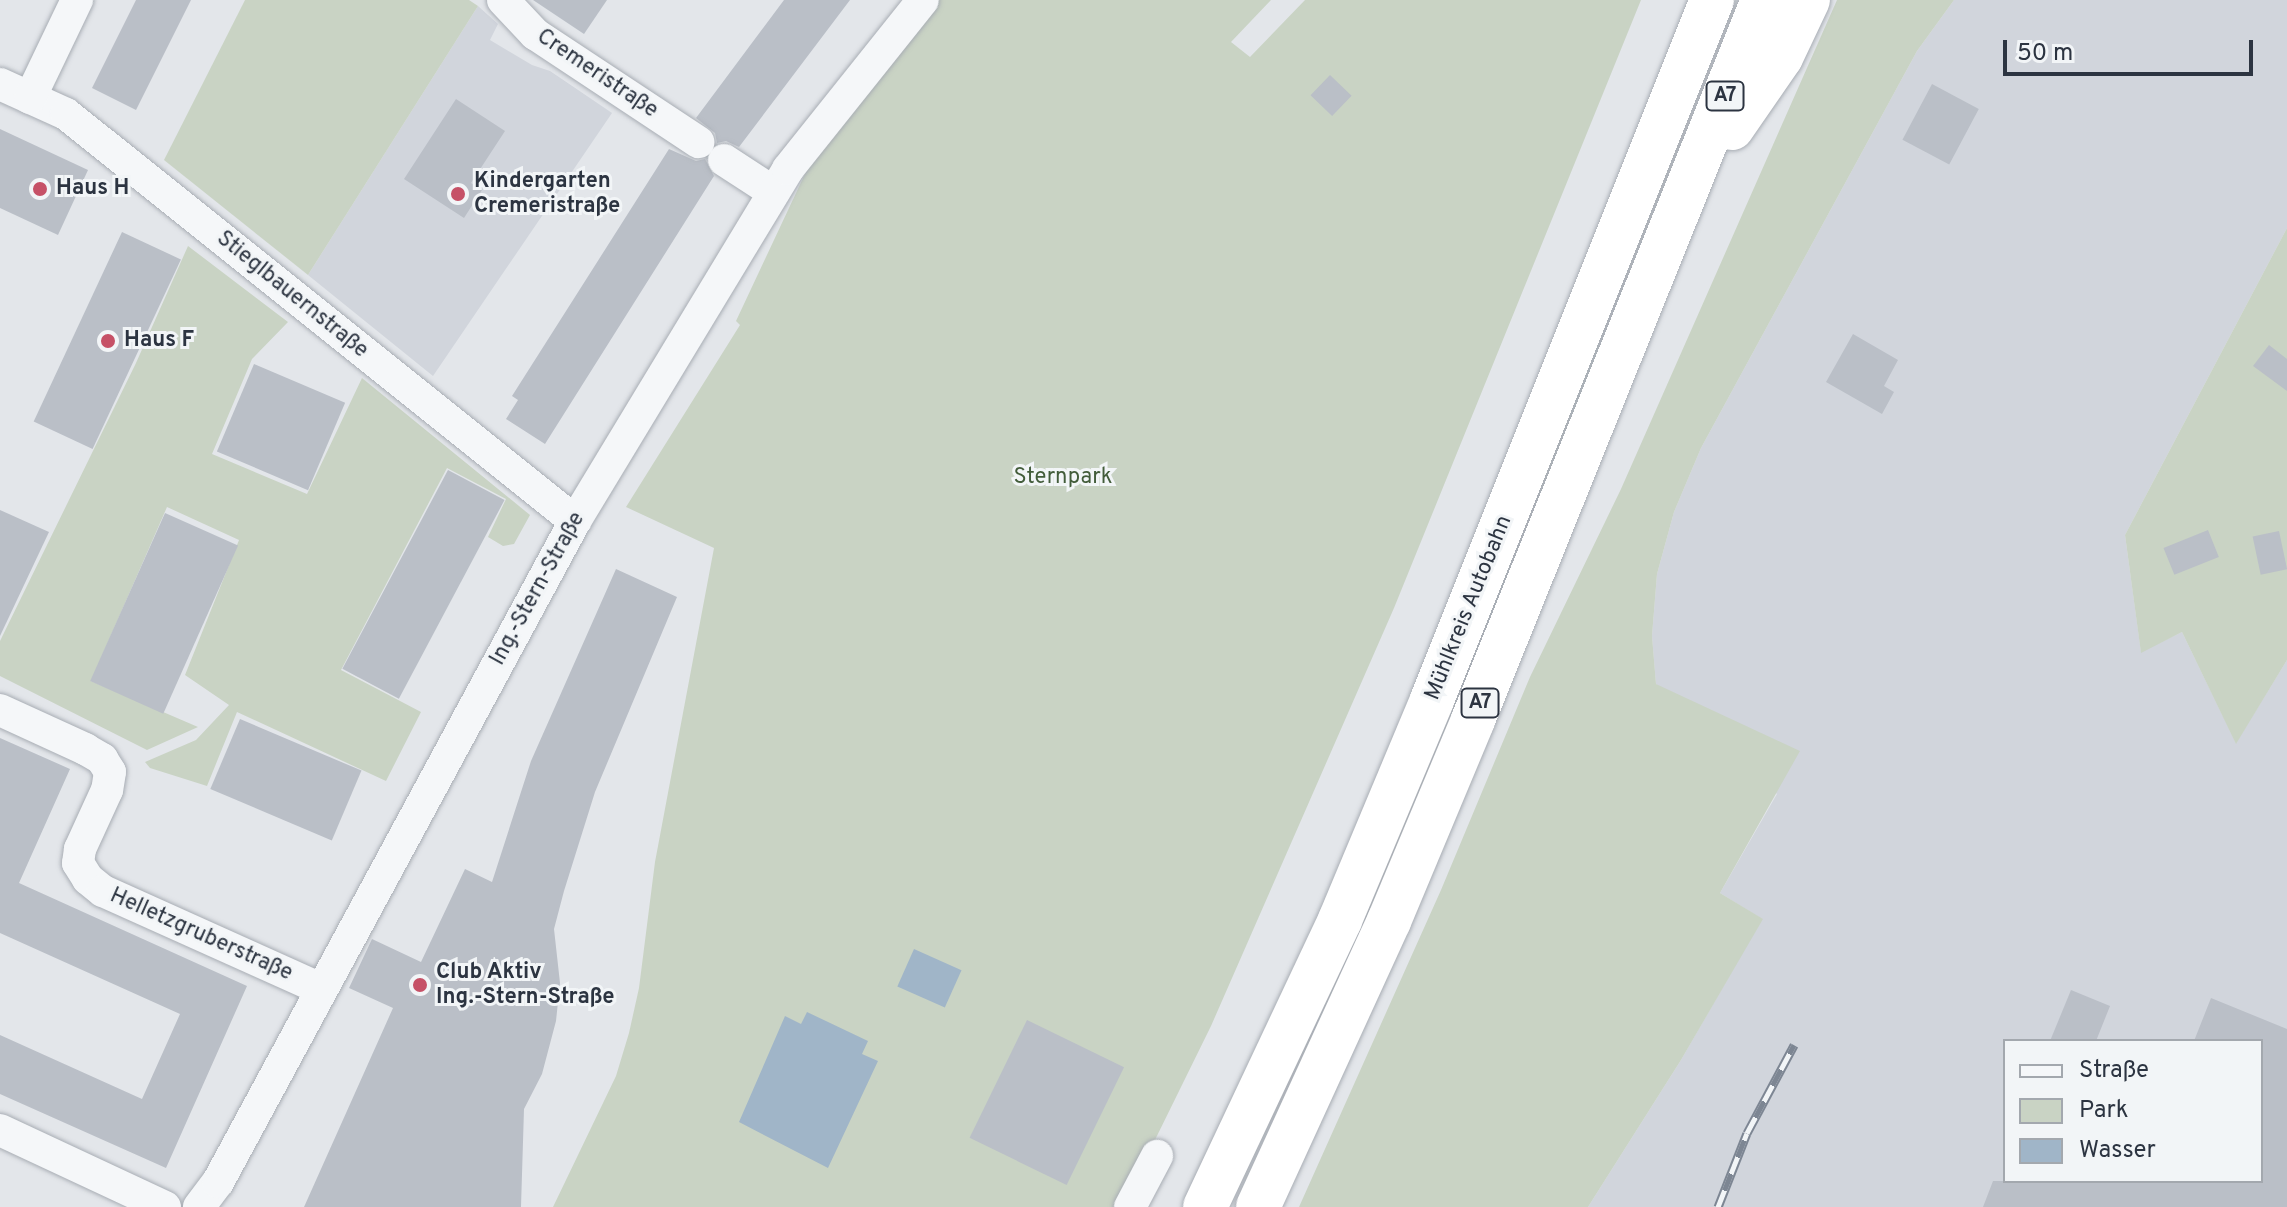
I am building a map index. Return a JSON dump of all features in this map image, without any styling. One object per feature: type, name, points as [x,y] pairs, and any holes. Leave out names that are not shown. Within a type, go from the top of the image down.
[{"type":"highway","name":"Mühlkreis Autobahn","points":[[1205,1207],[1346,906],[1444,671],[1712,0]]},
{"type":"highway","name":"Mühlkreis Autobahn","points":[[1258,1207],[1389,921],[1763,0]]},
{"type":"highway","points":[[1687,192],[1781,57],[1808,0]]},
{"type":"street","points":[[30,98],[77,0]]},
{"type":"street","name":"Cremeristraße","points":[[503,0],[535,34],[698,142]]},
{"type":"street","name":"Ing.-Stern-Straße","points":[[199,1207],[218,1182],[575,521],[773,192],[923,0]]},
{"type":"street","name":"Stieglbauernstraße","points":[[0,84],[66,114],[575,521]]},
{"type":"street","points":[[724,160],[773,192]]},
{"type":"street","name":"Helletzgruberstraße","points":[[0,710],[85,749],[102,759],[110,772],[107,790],[80,849],[78,863],[88,879],[103,891],[321,989]]},
{"type":"street","points":[[0,1130],[165,1207]]},
{"type":"street","points":[[1130,1207],[1157,1156]]},
{"type":"shaded area","points":[[1954,0],[2287,0],[2287,228],[2125,535],[2141,652],[2182,632],[2236,743],[2287,660],[2287,1207],[1588,1207],[1681,1060],[1762,919],[1720,893],[1777,794],[1656,684],[1652,636],[1657,574],[1674,512],[1701,448],[1917,51]]},
{"type":"shaded area","name":"Kindergarten Cremeristraße","points":[[478,6],[498,24],[490,40],[532,65],[550,71],[612,113],[433,376],[308,275]]},
{"type":"green space","points":[[245,0],[469,0],[478,6],[308,275],[164,160]]},
{"type":"green space","name":"Sternpark","points":[[916,0],[1271,0],[1231,42],[1250,57],[1305,0],[1641,0],[1394,608],[1211,1026],[1122,1207],[553,1207],[616,1076],[629,1033],[639,988],[655,862],[714,548],[626,507],[740,325],[736,321],[834,112]]},
{"type":"green space","points":[[1837,0],[1954,0],[1917,51],[1701,448],[1674,512],[1657,574],[1652,636],[1656,684],[1800,751],[1720,893],[1763,919],[1681,1060],[1588,1207],[1299,1207],[1441,890],[1530,677],[1621,489]]},
{"type":"green space","points":[[2287,228],[2287,660],[2236,744],[2182,632],[2141,653],[2125,535]]},
{"type":"green space","points":[[188,246],[288,322],[252,359],[212,454],[307,494],[362,378],[530,515],[514,544],[503,546],[488,537],[506,499],[447,468],[341,670],[421,712],[386,781],[237,712],[207,786],[150,768],[145,762],[196,740],[229,705],[185,675],[239,540],[167,507],[91,681],[198,727],[147,750],[0,676],[0,641],[136,363]]},
{"type":"water","points":[[914,949],[962,970],[945,1008],[897,986]]},
{"type":"water","points":[[807,1012],[868,1041],[862,1054],[878,1061],[828,1168],[739,1122],[785,1016],[801,1024]]},
{"type":"building","points":[[136,0],[191,0],[136,110],[92,88]]},
{"type":"building","points":[[533,0],[607,0],[584,34]]},
{"type":"building","points":[[784,0],[850,0],[739,147],[726,141],[717,143],[715,133],[696,118]]},
{"type":"building","points":[[1330,75],[1352,96],[1332,116],[1311,95]]},
{"type":"building","points":[[1932,84],[1979,109],[1949,165],[1902,140]]},
{"type":"building","points":[[456,99],[505,131],[471,183],[482,190],[464,218],[404,179]]},
{"type":"building","name":"Haus H","points":[[0,129],[88,170],[58,235],[0,208]]},
{"type":"building","points":[[669,149],[696,161],[705,159],[714,176],[545,444],[506,419],[518,400],[512,396]]},
{"type":"building","name":"Haus F","points":[[122,232],[181,259],[93,449],[34,421]]},
{"type":"building","points":[[1853,334],[1898,360],[1884,386],[1894,392],[1882,414],[1826,382]]},
{"type":"building","points":[[2269,345],[2287,359],[2287,391],[2253,366]]},
{"type":"building","points":[[254,364],[345,403],[308,490],[217,451]]},
{"type":"building","points":[[448,470],[505,500],[399,699],[342,669]]},
{"type":"building","points":[[0,510],[49,532],[0,636]]},
{"type":"building","points":[[165,513],[238,546],[163,714],[90,681]]},
{"type":"building","points":[[2208,530],[2219,557],[2174,575],[2163,548]]},
{"type":"building","points":[[2279,531],[2287,569],[2261,575],[2253,537]]},
{"type":"building","points":[[616,569],[677,597],[595,792],[554,929],[560,983],[556,1021],[542,1074],[524,1109],[521,1207],[304,1207],[393,1008],[349,988],[372,939],[421,962],[465,869],[492,882],[531,761]]},
{"type":"building","points":[[240,719],[362,771],[332,841],[210,789]]},
{"type":"building","points":[[0,738],[70,769],[19,883],[247,986],[166,1168],[0,1094],[0,1035],[142,1099],[180,1014],[0,933]]},
{"type":"building","points":[[2071,990],[2110,1006],[2097,1039],[2051,1039]]},
{"type":"building","points":[[2211,998],[2287,1029],[2287,1207],[1983,1207],[1993,1181],[2263,1183],[2263,1039],[2195,1039]]},
{"type":"building","points":[[1027,1020],[1124,1067],[1067,1185],[970,1138]]},
{"type":"railway","points":[[1718,1207],[1747,1133],[1794,1045]]},
{"type":"place","name":"Haus H","points":[[40,189]]},
{"type":"place","name":"Kindergarten Cremeristraße","points":[[458,194]]},
{"type":"place","name":"Haus F","points":[[108,341]]},
{"type":"place","name":"Club Aktiv Ing.-Stern-Straße","points":[[420,985]]}]
